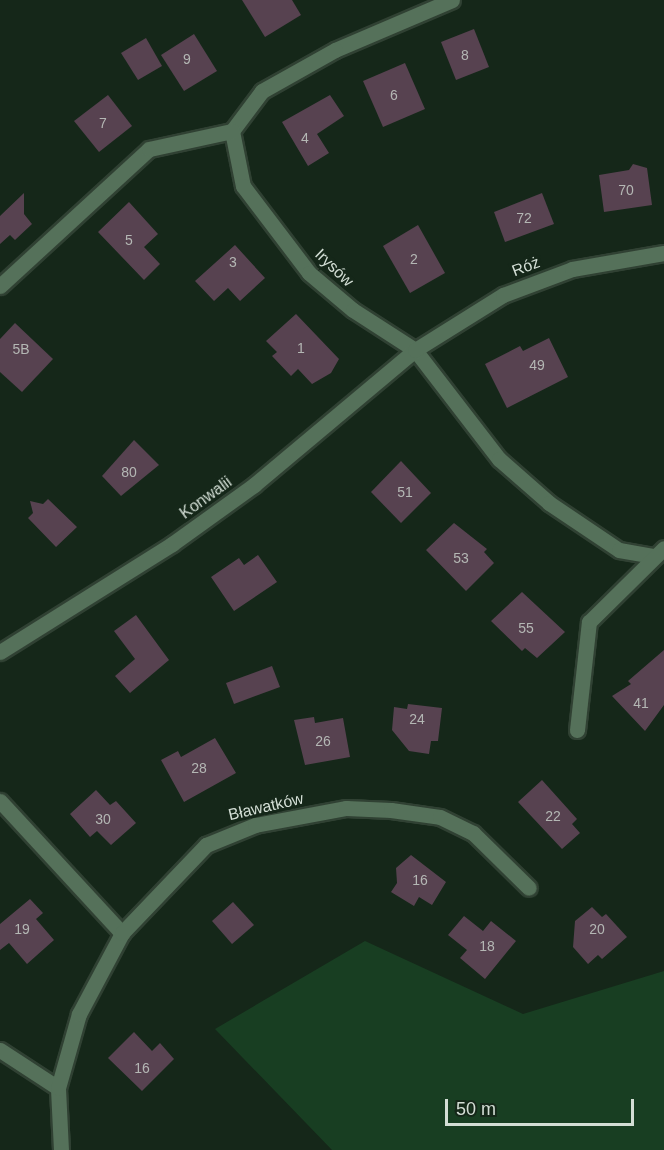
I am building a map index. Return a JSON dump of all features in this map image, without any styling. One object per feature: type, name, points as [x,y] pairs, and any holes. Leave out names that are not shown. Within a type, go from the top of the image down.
[{"type":"street","points":[[0,286],[149,149],[232,131],[262,92],[335,50],[452,0]]},
{"type":"street","name":"Irysów","points":[[232,131],[243,186],[309,273],[353,310],[416,350],[499,459],[549,503],[619,550],[658,552]]},
{"type":"street","name":"Róż","points":[[416,350],[503,295],[572,269],[664,253]]},
{"type":"street","name":"Konwalii","points":[[0,652],[172,544],[245,491],[416,350]]},
{"type":"street","points":[[577,730],[589,622],[658,552]]},
{"type":"street","points":[[0,801],[123,933]]},
{"type":"street","name":"Bławatków","points":[[61,1150],[58,1088],[79,1014],[123,933],[175,874],[206,845],[226,834],[255,825],[346,808],[440,817],[473,833],[529,888]]},
{"type":"street","points":[[0,1050],[58,1088]]},
{"type":"green space","points":[[365,941],[523,1014],[664,971],[664,1150],[332,1150],[215,1029]]},
{"type":"building","points":[[242,0],[292,0],[301,15],[265,37]]},
{"type":"building","points":[[474,29],[489,67],[456,80],[441,42]]},
{"type":"building","points":[[194,34],[217,71],[184,91],[161,55]]},
{"type":"building","points":[[146,38],[162,66],[138,80],[121,53]]},
{"type":"building","points":[[405,63],[425,109],[383,127],[363,81]]},
{"type":"building","points":[[108,95],[132,126],[99,152],[74,121]]},
{"type":"building","points":[[330,95],[344,116],[317,134],[329,153],[308,166],[282,122]]},
{"type":"building","points":[[633,164],[647,168],[652,205],[604,212],[599,175],[629,170]]},
{"type":"building","points":[[24,193],[24,214],[32,224],[15,240],[10,235],[0,244],[0,216]]},
{"type":"building","points":[[542,193],[554,224],[505,242],[494,212]]},
{"type":"building","points":[[129,202],[158,234],[144,247],[160,264],[144,280],[98,232]]},
{"type":"building","points":[[418,225],[445,273],[410,293],[383,246]]},
{"type":"building","points":[[235,245],[265,278],[240,301],[228,288],[214,301],[195,281]]},
{"type":"building","points":[[296,314],[339,359],[331,373],[312,384],[298,369],[291,376],[272,356],[277,352],[266,341]]},
{"type":"building","points":[[15,323],[53,359],[22,392],[0,372],[0,339]]},
{"type":"building","points":[[549,338],[568,377],[507,408],[485,364],[520,346],[523,351]]},
{"type":"building","points":[[134,440],[159,465],[121,496],[102,476]]},
{"type":"building","points":[[401,461],[431,493],[401,523],[371,492]]},
{"type":"building","points":[[48,499],[77,527],[56,547],[28,518],[33,513],[30,501],[43,504]]},
{"type":"building","points":[[454,523],[487,549],[484,552],[494,563],[466,591],[426,550]]},
{"type":"building","points":[[258,555],[277,582],[234,611],[211,577],[239,558],[244,565]]},
{"type":"building","points":[[522,592],[565,632],[537,658],[525,648],[522,651],[491,621]]},
{"type":"building","points":[[136,615],[169,660],[130,693],[115,676],[135,659],[114,631]]},
{"type":"building","points":[[664,650],[664,705],[645,731],[612,696],[631,684],[628,681]]},
{"type":"building","points":[[272,666],[280,687],[234,704],[226,683]]},
{"type":"building","points":[[408,704],[442,708],[438,741],[431,741],[429,754],[409,751],[392,730],[394,707],[407,709]]},
{"type":"building","points":[[314,717],[315,723],[343,718],[350,757],[305,765],[294,720]]},
{"type":"building","points":[[215,738],[236,773],[184,802],[161,760],[178,751],[181,757]]},
{"type":"building","points":[[542,780],[577,819],[572,824],[580,833],[562,849],[518,802]]},
{"type":"building","points":[[96,790],[110,805],[116,801],[136,823],[111,845],[97,831],[90,837],[70,814]]},
{"type":"building","points":[[411,855],[446,882],[432,905],[419,897],[414,906],[391,892],[397,883],[396,868]]},
{"type":"building","points":[[30,899],[43,913],[36,919],[54,940],[27,964],[9,943],[0,950],[0,924]]},
{"type":"building","points":[[233,902],[254,925],[232,944],[212,921]]},
{"type":"building","points":[[592,907],[602,917],[606,914],[627,937],[602,959],[598,955],[588,964],[573,947],[575,921]]},
{"type":"building","points":[[464,916],[483,931],[491,921],[516,941],[485,979],[460,958],[467,950],[448,935]]},
{"type":"building","points":[[134,1032],[152,1051],[160,1043],[174,1059],[142,1091],[108,1058]]}]
